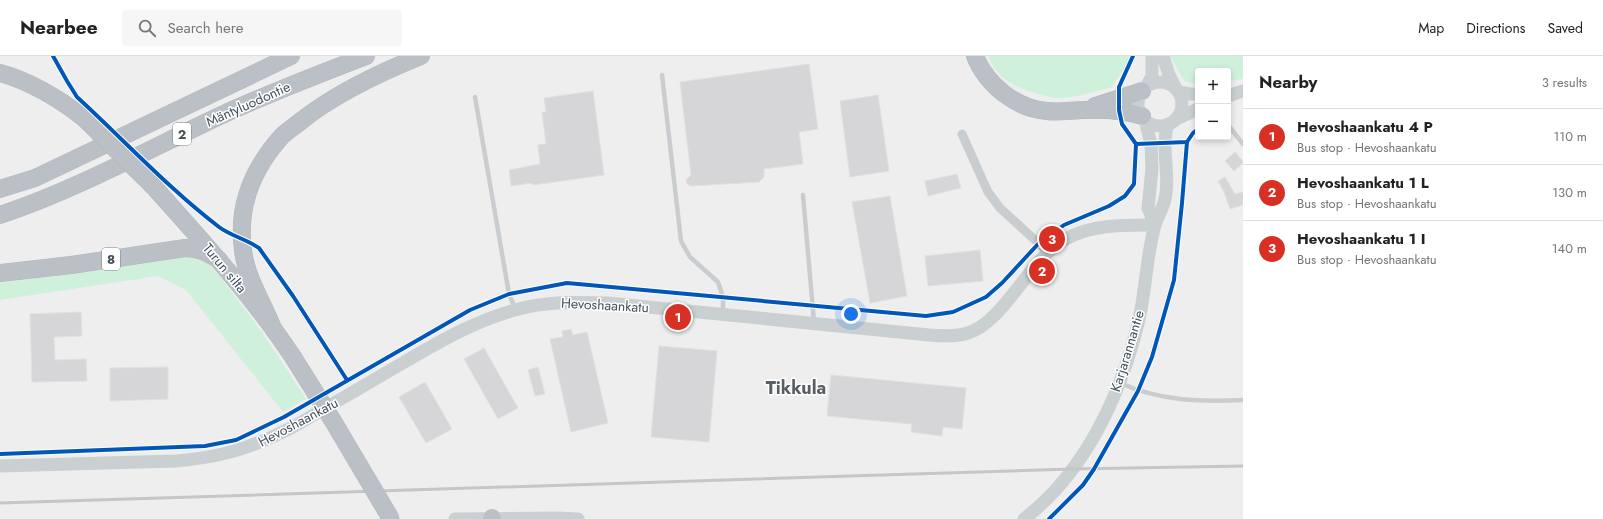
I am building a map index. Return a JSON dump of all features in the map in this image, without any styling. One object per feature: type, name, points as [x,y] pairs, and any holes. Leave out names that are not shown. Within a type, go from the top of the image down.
[{"type":"highway","name":"Mäntyluodontie","points":[[0,189],[35,178],[290,56]]},
{"type":"highway","name":"Mäntyluodontie","points":[[0,215],[28,206],[83,182],[227,113],[306,78],[366,56]]},
{"type":"highway","points":[[272,326],[248,273],[243,251],[242,222],[246,197],[253,178],[264,158],[283,135],[312,112],[348,90],[421,56]]},
{"type":"highway","points":[[975,56],[987,78],[1013,100],[1046,111],[1119,110],[1144,118]]},
{"type":"highway","name":"Turun silta","points":[[0,73],[14,77],[41,89],[62,101],[84,118],[153,186],[219,260],[272,326],[293,357],[334,421],[391,519]]},
{"type":"highway","points":[[1084,110],[1144,89]]},
{"type":"highway","name":"8","points":[[0,273],[185,248],[194,248],[206,252],[219,260]]},
{"type":"street","points":[[1152,56],[1152,76],[1138,99],[1139,108],[1144,118],[1151,144],[1152,169],[1148,208],[1155,225]]},
{"type":"street","points":[[1163,56],[1169,75],[1182,101],[1182,109],[1172,122]]},
{"type":"street","points":[[1144,89],[1154,82],[1160,81],[1166,82],[1177,89],[1190,94],[1195,94]]},
{"type":"street","points":[[1231,91],[1243,90]]},
{"type":"street","points":[[1231,95],[1243,90]]},
{"type":"street","points":[[1144,118],[1153,125],[1162,126],[1195,110]]},
{"type":"street","name":"Karjarannantie","points":[[1024,519],[1053,492],[1072,469],[1088,446],[1101,423],[1120,383],[1138,323],[1155,225],[1165,199],[1167,174],[1165,134],[1172,122]]},
{"type":"street","points":[[962,134],[988,192],[1000,208],[1048,252]]},
{"type":"street","name":"Hevoshaankatu","points":[[0,466],[176,461],[237,451],[273,437],[449,337],[472,326],[515,310],[562,302],[587,302],[929,335],[951,336],[968,333],[982,326],[993,317],[1048,252],[1066,238],[1080,232],[1127,225],[1155,225]]},
{"type":"street","points":[[455,519],[578,519]]},
{"type":"lane","points":[[662,75],[681,241],[690,257],[718,282],[724,297],[724,315]]},
{"type":"lane","points":[[475,97],[509,294],[515,310]]},
{"type":"lane","points":[[1231,129],[1243,144]]},
{"type":"lane","points":[[803,195],[814,323]]},
{"type":"lane","points":[[1120,383],[1138,391],[1171,398],[1204,402],[1243,400]]},
{"type":"green space","points":[[988,56],[1130,56],[1129,61],[1112,87],[1078,96],[1058,98],[1034,93],[1010,83],[997,72]]},
{"type":"green space","points":[[1170,56],[1243,56],[1243,79],[1231,81],[1231,68],[1195,68],[1195,84],[1185,82]]},
{"type":"green space","points":[[185,255],[203,259],[218,274],[262,332],[306,399],[283,412],[186,290],[158,276],[0,300],[0,280]]},
{"type":"building","points":[[809,64],[818,129],[799,132],[803,164],[764,169],[764,177],[759,182],[691,186],[687,184],[686,180],[691,175],[680,82]]},
{"type":"building","points":[[593,91],[604,175],[533,185],[532,183],[511,186],[509,170],[540,164],[538,145],[546,144],[542,112],[546,112],[544,98]]},
{"type":"building","points":[[878,95],[889,171],[850,177],[840,101]]},
{"type":"building","points":[[1235,152],[1243,163],[1234,171],[1225,161]]},
{"type":"building","points":[[957,174],[961,188],[928,196],[925,181]]},
{"type":"building","points":[[1225,177],[1235,194],[1243,192],[1243,205],[1230,209],[1218,181]]},
{"type":"building","points":[[890,196],[907,296],[870,303],[852,202]]},
{"type":"building","points":[[980,250],[983,281],[928,286],[925,256]]},
{"type":"building","points":[[81,312],[82,336],[54,337],[55,360],[86,359],[87,381],[32,382],[30,314]]},
{"type":"building","points":[[571,329],[573,335],[587,332],[608,423],[571,432],[550,339],[563,337],[562,331]]},
{"type":"building","points":[[659,346],[717,351],[709,442],[651,437]]},
{"type":"building","points":[[484,348],[518,408],[498,419],[464,359]]},
{"type":"building","points":[[168,367],[168,399],[110,401],[110,368]]},
{"type":"building","points":[[538,367],[545,394],[535,396],[528,370]]},
{"type":"building","points":[[831,375],[966,388],[962,429],[943,427],[942,436],[911,432],[912,424],[827,416]]},
{"type":"building","points":[[425,382],[452,429],[426,443],[399,397]]},
{"type":"railway","points":[[0,503],[1072,469],[1243,466]]},
{"type":"cycle path","points":[[53,56],[77,97],[164,180],[219,227],[259,248],[293,296],[347,380]]},
{"type":"cycle path","points":[[0,454],[205,446],[236,440],[284,417],[470,310],[509,294],[567,283],[926,316],[953,312],[986,297],[1002,283],[1039,243],[1064,225],[1109,206],[1125,196],[1134,184],[1136,144],[1122,124],[1119,110],[1119,87],[1133,56]]},
{"type":"cycle path","points":[[1136,144],[1187,142],[1195,131]]},
{"type":"cycle path","points":[[1049,519],[1083,485],[1094,469],[1138,391],[1152,357],[1174,280],[1187,142]]},
{"type":"place","name":"Hevoshaankatu 1 I","points":[[1052,239]]},
{"type":"place","name":"Hevoshaankatu 1 L","points":[[1042,271]]},
{"type":"place","name":"Hevoshaankatu 4 P","points":[[678,317]]},
{"type":"district","name":"Tikkula","points":[[796,388]]}]
